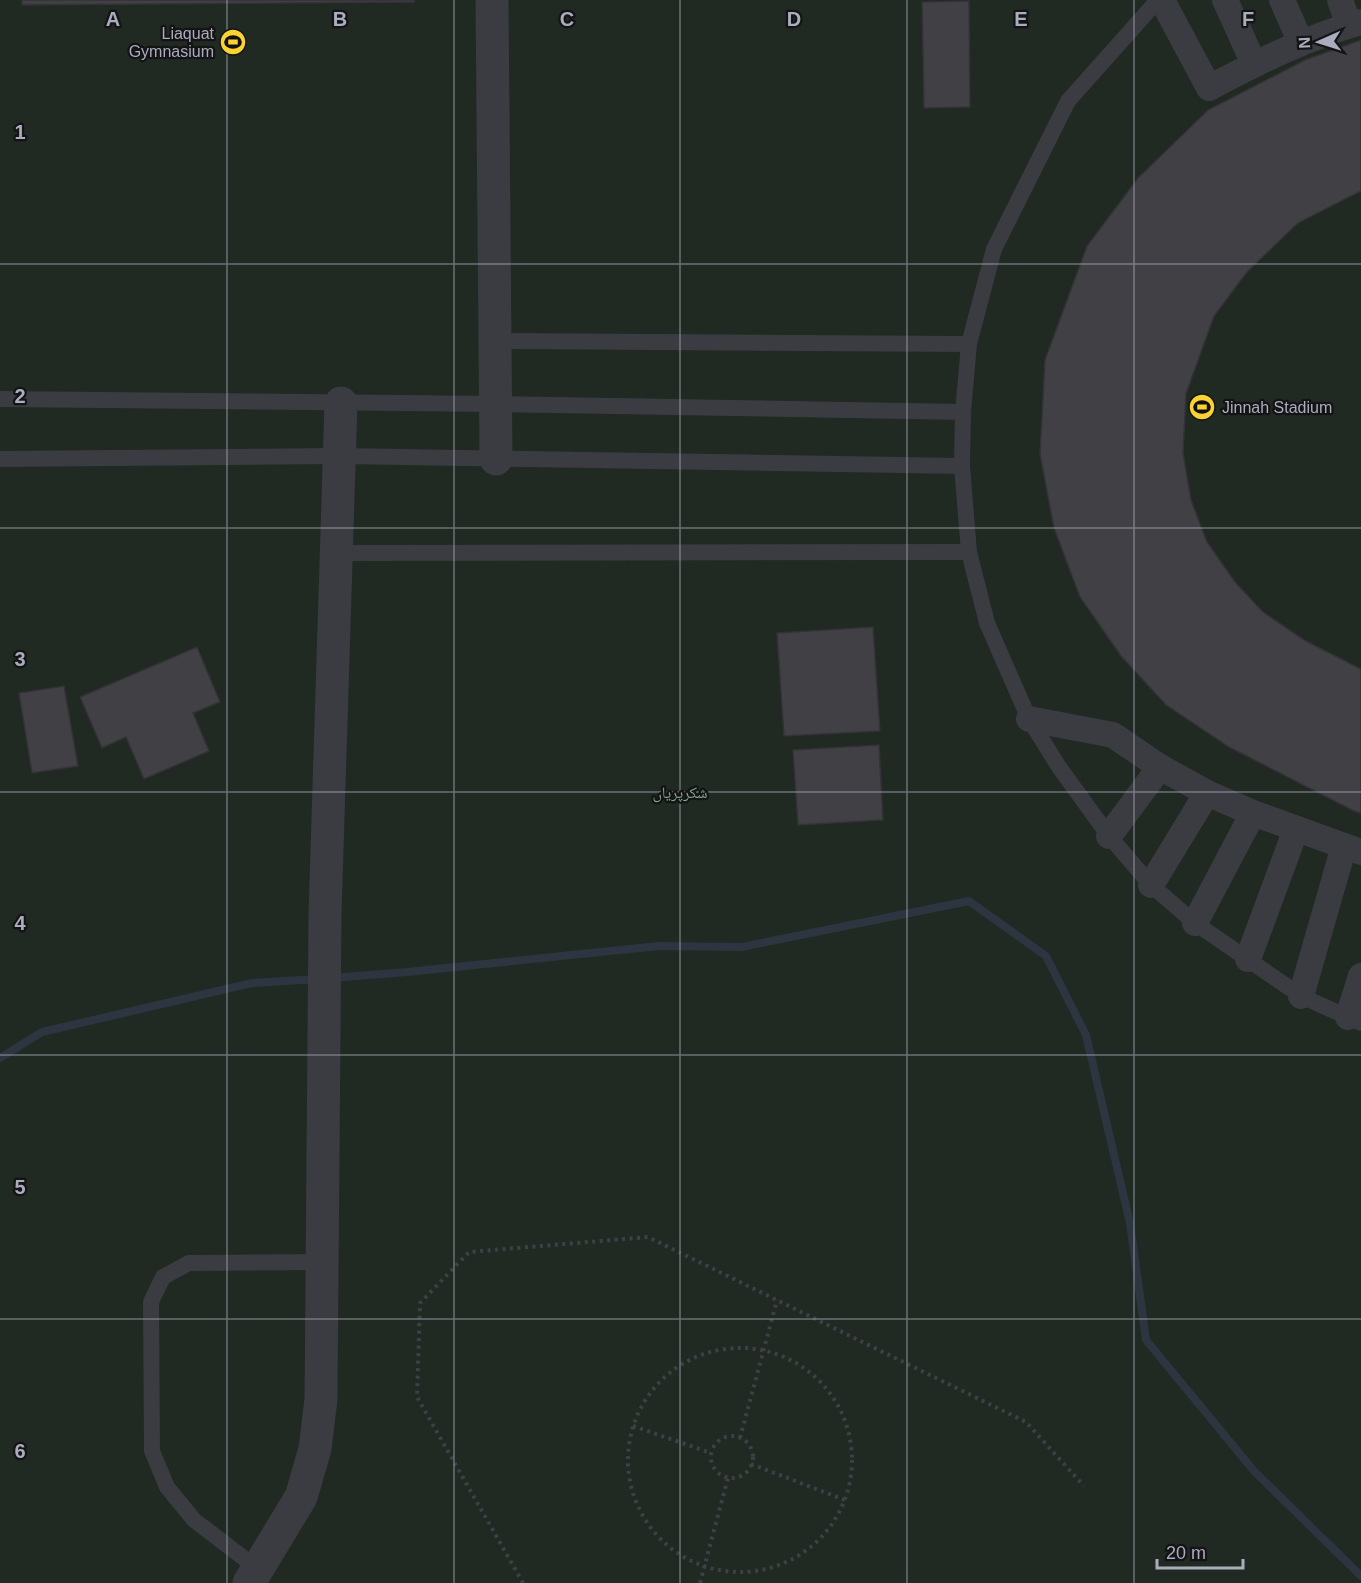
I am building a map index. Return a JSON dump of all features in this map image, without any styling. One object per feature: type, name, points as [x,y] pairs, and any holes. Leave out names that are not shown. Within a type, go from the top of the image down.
[{"type":"street","points":[[492,0],[496,459]]},
{"type":"street","points":[[1160,0],[1209,88],[1301,43],[1355,24],[1340,0]]},
{"type":"street","points":[[1225,0],[1254,64]]},
{"type":"street","points":[[1282,0],[1301,43]]},
{"type":"street","points":[[254,1576],[301,1497],[315,1449],[321,1399],[325,914],[341,402]]},
{"type":"street","points":[[1029,719],[1113,735],[1160,767],[1208,793],[1253,813],[1352,849],[1301,996]]},
{"type":"street","points":[[1109,836],[1160,767]]},
{"type":"street","points":[[1151,885],[1208,793]]},
{"type":"street","points":[[1195,923],[1253,813]]},
{"type":"street","points":[[1248,958],[1296,829]]},
{"type":"street","points":[[1354,1020],[1361,976]]},
{"type":"lane","points":[[1160,0],[1068,101],[994,249],[969,344],[963,412],[962,466],[969,552],[987,623],[1029,719],[1059,767],[1109,836],[1151,885],[1195,923],[1301,996],[1354,1020]]},
{"type":"lane","points":[[495,341],[969,344]]},
{"type":"lane","points":[[0,399],[963,412]]},
{"type":"lane","points":[[0,459],[339,456],[962,466]]},
{"type":"lane","points":[[336,553],[969,552]]},
{"type":"lane","points":[[254,1576],[194,1520],[167,1487],[152,1451],[151,1302],[163,1277],[189,1263],[322,1262]]},
{"type":"path","points":[[524,1583],[417,1397],[420,1303],[469,1252],[648,1237],[1026,1422],[1084,1486]]},
{"type":"path","points":[[740,1438],[777,1300]]},
{"type":"path","points":[[731,1348],[764,1350],[799,1365],[828,1390],[833,1398],[846,1424],[852,1462],[845,1500],[828,1530],[803,1554],[782,1564],[772,1568],[738,1573],[704,1567],[673,1551],[649,1526],[633,1495],[627,1461],[633,1426],[648,1396],[670,1372],[680,1366],[698,1356],[731,1348]]},
{"type":"path","points":[[633,1426],[711,1453]]},
{"type":"path","points":[[722,1438],[740,1438],[752,1452],[752,1464],[745,1474],[728,1478],[716,1472],[712,1466],[711,1453],[722,1438]]},
{"type":"path","points":[[752,1464],[845,1500]]},
{"type":"path","points":[[700,1583],[728,1478]]},
{"type":"green space","name":"شکرپریاں","points":[[0,0],[1361,0],[1361,1583],[0,1583]]},
{"type":"building","points":[[22,0],[414,0],[414,2],[22,5]]},
{"type":"building","points":[[969,1],[970,107],[924,108],[922,2]]},
{"type":"building","name":"Jinnah Stadium","points":[[1361,40],[1361,191],[1298,223],[1247,272],[1214,316],[1186,394],[1183,453],[1191,500],[1207,542],[1235,582],[1263,612],[1306,641],[1361,669],[1361,813],[1229,747],[1166,705],[1121,656],[1080,597],[1054,528],[1040,454],[1045,360],[1087,246],[1138,178],[1208,110],[1305,60]]},
{"type":"building","points":[[873,627],[880,731],[784,736],[777,633]]},
{"type":"building","points":[[197,647],[220,702],[193,713],[209,751],[144,779],[126,737],[102,748],[80,697]]},
{"type":"building","points":[[64,686],[78,766],[32,773],[19,693]]},
{"type":"building","points":[[879,745],[883,820],[798,825],[793,750]]},
{"type":"waterway","points":[[332,978],[659,946],[742,947],[969,901],[1046,956],[1086,1035],[1130,1223],[1146,1340],[1254,1471],[1361,1576]]},
{"type":"waterway","points":[[0,1058],[42,1032],[252,983],[319,979]]},
{"type":"place","name":"Liaquat Gymnasium","points":[[233,42]]},
{"type":"place","name":"Jinnah Stadium","points":[[1202,407]]}]
